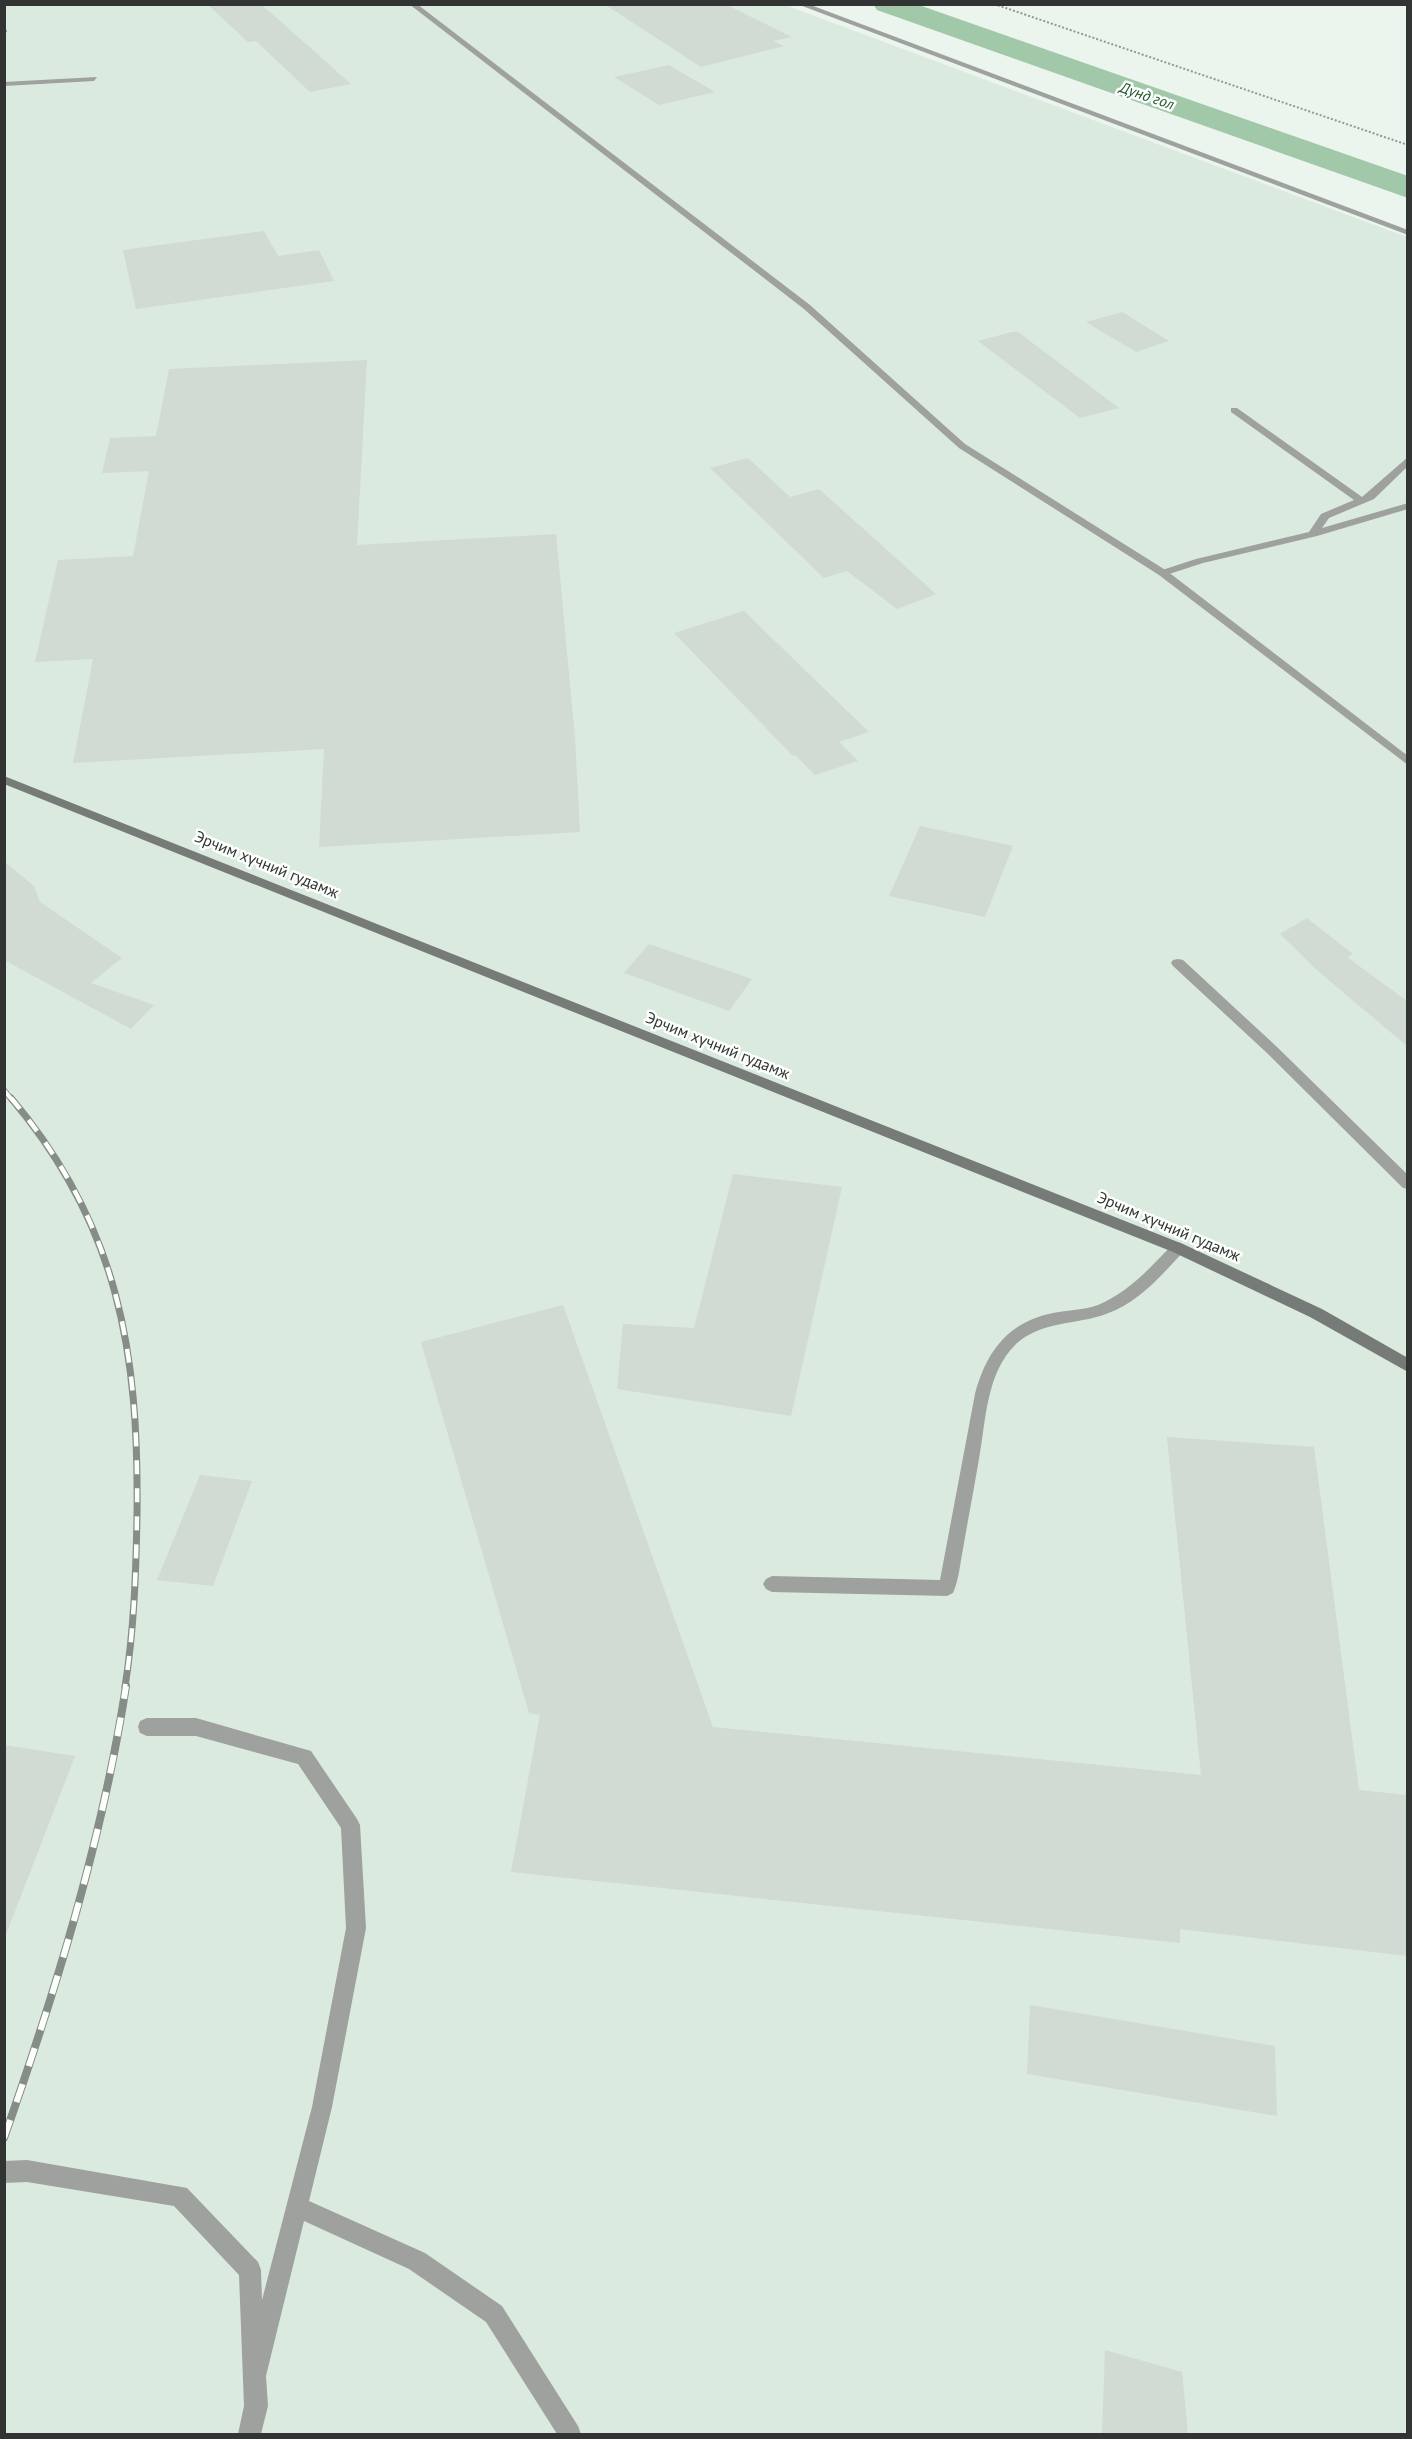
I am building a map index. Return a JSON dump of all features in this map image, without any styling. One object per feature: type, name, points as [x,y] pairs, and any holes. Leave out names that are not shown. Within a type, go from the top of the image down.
[{"type":"main road","name":"Эрчим хүчний гудамж","points":[[4,780],[1178,1248],[1316,1312],[1407,1366]]},
{"type":"street","points":[[412,4],[807,307],[962,446],[1163,573],[1407,762]]},
{"type":"street","points":[[800,4],[1407,233]]},
{"type":"street","points":[[4,84],[94,79]]},
{"type":"street","points":[[1234,410],[1360,500]]},
{"type":"street","points":[[1313,534],[1325,516],[1370,497],[1407,460]]},
{"type":"street","points":[[1163,573],[1200,561],[1313,534],[1407,506]]},
{"type":"street","points":[[1178,963],[1272,1050],[1407,1184]]},
{"type":"street","points":[[772,1584],[947,1587],[977,1424],[989,1372],[998,1355],[1008,1342],[1031,1326],[1116,1305],[1144,1284],[1178,1248]]},
{"type":"street","points":[[147,1726],[196,1727],[304,1757],[350,1825],[356,1928],[322,2107],[255,2375]]},
{"type":"street","points":[[4,2172],[27,2171],[179,2196],[250,2270],[256,2406],[249,2434]]},
{"type":"street","points":[[297,2207],[417,2261],[494,2314],[570,2434]]},
{"type":"path","points":[[994,4],[1407,145]]},
{"type":"shaded area","points":[[5,5],[785,5],[1407,237],[1407,2434],[5,2434]]},
{"type":"building","points":[[207,4],[261,4],[351,84],[310,92],[256,41],[248,42]]},
{"type":"building","points":[[604,4],[725,4],[792,37],[773,41],[784,46],[701,67]]},
{"type":"building","points":[[669,65],[715,92],[659,105],[614,77]]},
{"type":"building","points":[[264,231],[278,256],[319,250],[334,281],[136,309],[123,250]]},
{"type":"building","points":[[1122,312],[1169,341],[1136,352],[1086,322]]},
{"type":"building","points":[[1018,332],[1119,408],[1080,418],[978,341]]},
{"type":"building","points":[[367,360],[357,545],[556,534],[575,738],[580,832],[319,847],[324,749],[73,763],[93,659],[35,662],[58,560],[133,556],[149,471],[102,473],[110,438],[156,436],[169,369]]},
{"type":"building","points":[[748,458],[790,497],[819,489],[936,594],[897,609],[847,571],[824,578],[710,468]]},
{"type":"building","points":[[744,611],[869,732],[839,742],[858,761],[815,775],[795,755],[793,756],[674,633]]},
{"type":"building","points":[[920,826],[1013,846],[985,917],[889,896]]},
{"type":"building","points":[[4,861],[34,886],[40,902],[122,958],[91,983],[154,1005],[131,1029],[4,960]]},
{"type":"building","points":[[1307,918],[1353,954],[1347,957],[1407,1001],[1407,1046],[1319,972],[1280,934]]},
{"type":"building","points":[[649,944],[752,979],[729,1011],[624,973]]},
{"type":"building","points":[[733,1174],[842,1187],[791,1416],[617,1389],[623,1324],[694,1328]]},
{"type":"building","points":[[563,1305],[713,1727],[1201,1775],[1167,1437],[1314,1447],[1359,1790],[1407,1795],[1407,1956],[1180,1929],[1180,1943],[511,1872],[540,1715],[529,1713],[421,1342]]},
{"type":"building","points":[[200,1475],[252,1481],[213,1586],[157,1580]]},
{"type":"building","points":[[4,1745],[75,1756],[7,1932],[4,1932]]},
{"type":"building","points":[[1030,2005],[1275,2046],[1277,2116],[1027,2074]]},
{"type":"building","points":[[1105,2350],[1182,2372],[1188,2434],[1102,2434]]},
{"type":"waterway","name":"Дунд гол","points":[[887,4],[1408,188]]},
{"type":"railway","points":[[4,1090],[12,1100]]},
{"type":"railway","points":[[11,1098],[48,1146],[77,1194],[99,1243],[115,1294],[126,1346],[137,1456],[137,1515],[134,1601],[125,1687]]},
{"type":"railway","points":[[4,2138],[42,2027],[76,1915],[104,1801],[126,1686]]}]
